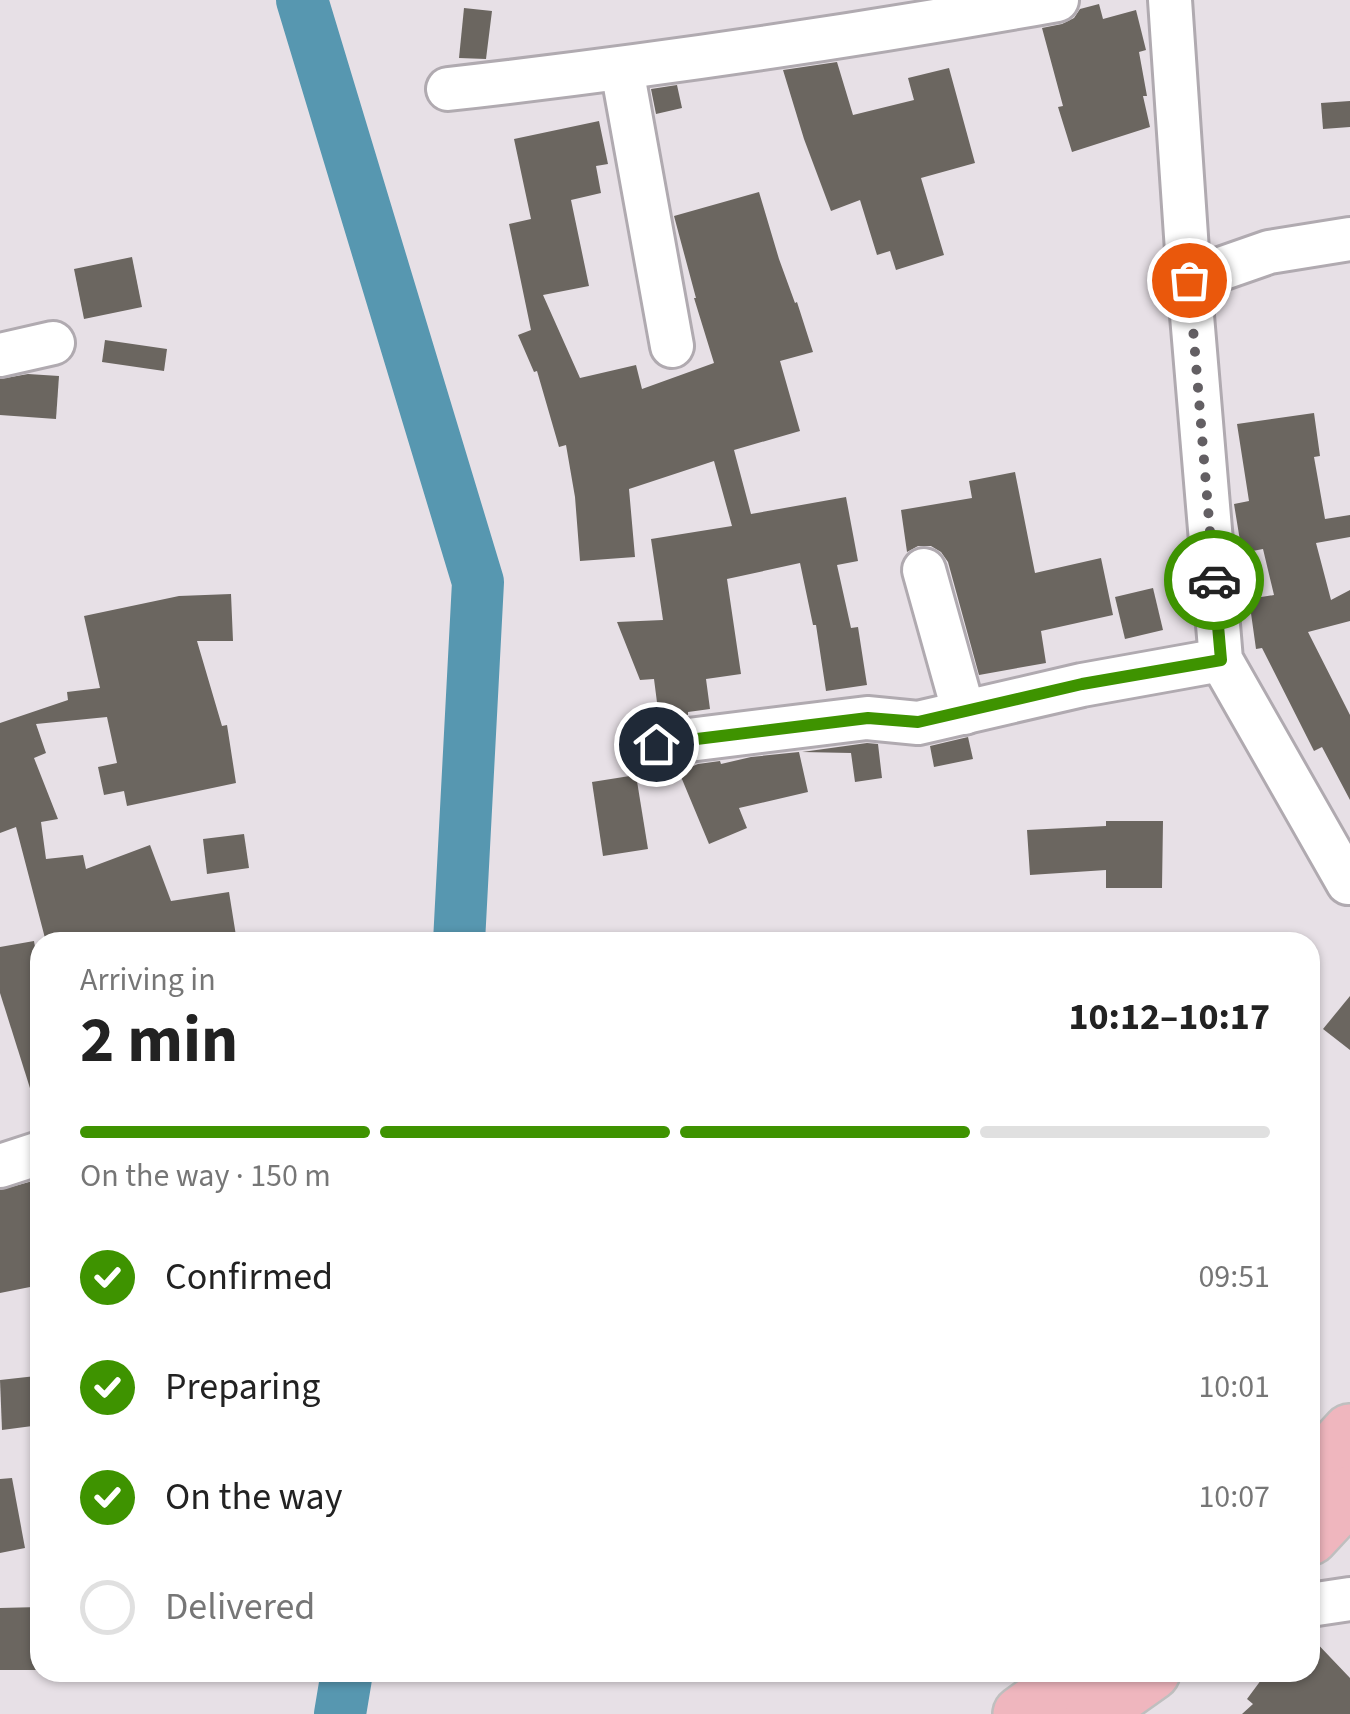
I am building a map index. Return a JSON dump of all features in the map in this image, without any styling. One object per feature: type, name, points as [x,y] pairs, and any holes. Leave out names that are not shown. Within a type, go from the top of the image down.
[{"type":"highway","points":[[1320,1465],[1350,1432]]},
{"type":"highway","points":[[1320,1526],[1350,1494]]},
{"type":"highway","points":[[1021,1714],[1065,1682]]},
{"type":"highway","points":[[1093,1714],[1138,1682]]},
{"type":"street","points":[[448,88],[622,69],[1057,0]]},
{"type":"street","points":[[1170,0],[1221,660],[1348,883]]},
{"type":"street","points":[[622,69],[672,346]]},
{"type":"street","points":[[1189,280],[1269,252],[1350,239]]},
{"type":"street","points":[[0,354],[53,344]]},
{"type":"street","points":[[924,570],[964,712]]},
{"type":"street","points":[[656,744],[868,718],[918,722],[1082,684],[1221,660]]},
{"type":"street","points":[[0,1166],[30,1156]]},
{"type":"street","points":[[1320,1605],[1350,1599]]},
{"type":"building","points":[[1099,4],[1103,19],[1136,10],[1146,50],[1139,52],[1150,127],[1072,152],[1058,107],[1063,106],[1042,28],[1062,24],[1074,18],[1080,9]]},
{"type":"building","points":[[464,8],[492,11],[486,59],[459,58]]},
{"type":"building","points":[[837,62],[853,115],[914,100],[908,78],[949,68],[975,163],[921,178],[944,255],[896,270],[890,251],[877,255],[860,200],[831,211],[783,70]]},
{"type":"building","points":[[677,85],[682,108],[656,114],[651,89]]},
{"type":"building","points":[[1350,101],[1350,127],[1323,129],[1321,103]]},
{"type":"building","points":[[599,121],[608,164],[596,166],[601,193],[571,200],[589,286],[543,295],[580,378],[636,365],[642,389],[714,363],[674,216],[759,192],[813,352],[780,361],[800,431],[734,450],[751,514],[846,497],[858,561],[837,565],[851,628],[858,627],[867,685],[826,691],[816,625],[800,563],[727,579],[741,674],[706,679],[710,709],[659,718],[654,679],[640,680],[617,622],[663,620],[651,539],[732,526],[714,461],[629,489],[635,557],[580,561],[566,445],[559,447],[537,371],[534,372],[518,335],[531,330],[509,224],[531,219],[514,139]]},
{"type":"building","points":[[132,257],[142,307],[84,319],[74,269]]},
{"type":"building","points":[[105,340],[167,349],[164,371],[102,362]]},
{"type":"building","points":[[28,374],[59,376],[56,419],[0,415],[0,379]]},
{"type":"building","points":[[1314,413],[1320,456],[1314,457],[1325,519],[1350,515],[1350,537],[1316,543],[1331,600],[1350,590],[1350,621],[1308,632],[1350,715],[1350,800],[1322,747],[1314,751],[1262,648],[1256,649],[1249,599],[1274,595],[1263,549],[1242,553],[1234,504],[1249,501],[1237,424]]},
{"type":"building","points":[[1015,472],[1035,573],[1101,558],[1113,615],[1041,631],[1046,663],[979,675],[948,562],[931,546],[918,546],[907,552],[901,510],[972,498],[969,481]]},
{"type":"building","points":[[1153,588],[1163,630],[1125,639],[1115,597]]},
{"type":"building","points":[[231,594],[233,641],[197,641],[222,726],[227,725],[236,783],[127,806],[124,791],[104,795],[98,767],[117,763],[107,717],[36,724],[46,753],[34,758],[58,819],[41,822],[46,859],[83,855],[86,869],[150,845],[171,901],[229,892],[235,932],[43,932],[16,827],[0,833],[0,723],[68,700],[67,692],[100,688],[84,616],[179,596]]},
{"type":"building","points":[[968,737],[973,759],[934,767],[930,746]]},
{"type":"building","points":[[878,744],[882,778],[855,782],[851,753],[802,752]]},
{"type":"building","points":[[799,752],[808,792],[739,808],[747,828],[709,844],[679,772],[698,764]]},
{"type":"building","points":[[636,775],[648,849],[603,856],[592,782]]},
{"type":"building","points":[[1106,821],[1163,821],[1162,888],[1106,888],[1106,870],[1030,875],[1027,830],[1106,826]]},
{"type":"building","points":[[244,834],[249,868],[207,874],[203,839]]},
{"type":"building","points":[[30,942],[30,1088],[0,993],[0,947]]},
{"type":"building","points":[[1350,996],[1350,1050],[1323,1029]]},
{"type":"building","points":[[30,1182],[30,1287],[0,1293],[0,1190]]},
{"type":"building","points":[[30,1377],[30,1426],[2,1430],[0,1380]]},
{"type":"building","points":[[12,1478],[25,1548],[0,1553],[0,1479]]},
{"type":"building","points":[[30,1607],[30,1670],[0,1670],[0,1608]]},
{"type":"building","points":[[1320,1646],[1350,1678],[1350,1714],[1242,1714],[1253,1704],[1247,1699],[1260,1682],[1320,1682]]},
{"type":"waterway","points":[[302,0],[478,582],[460,932]]},
{"type":"waterway","points":[[340,1714],[345,1682]]},
{"type":"way so far","points":[[1189,280],[1214,580]]},
{"type":"route","points":[[656,744],[868,718],[918,722],[1082,684],[1221,660],[1214,580]]}]
